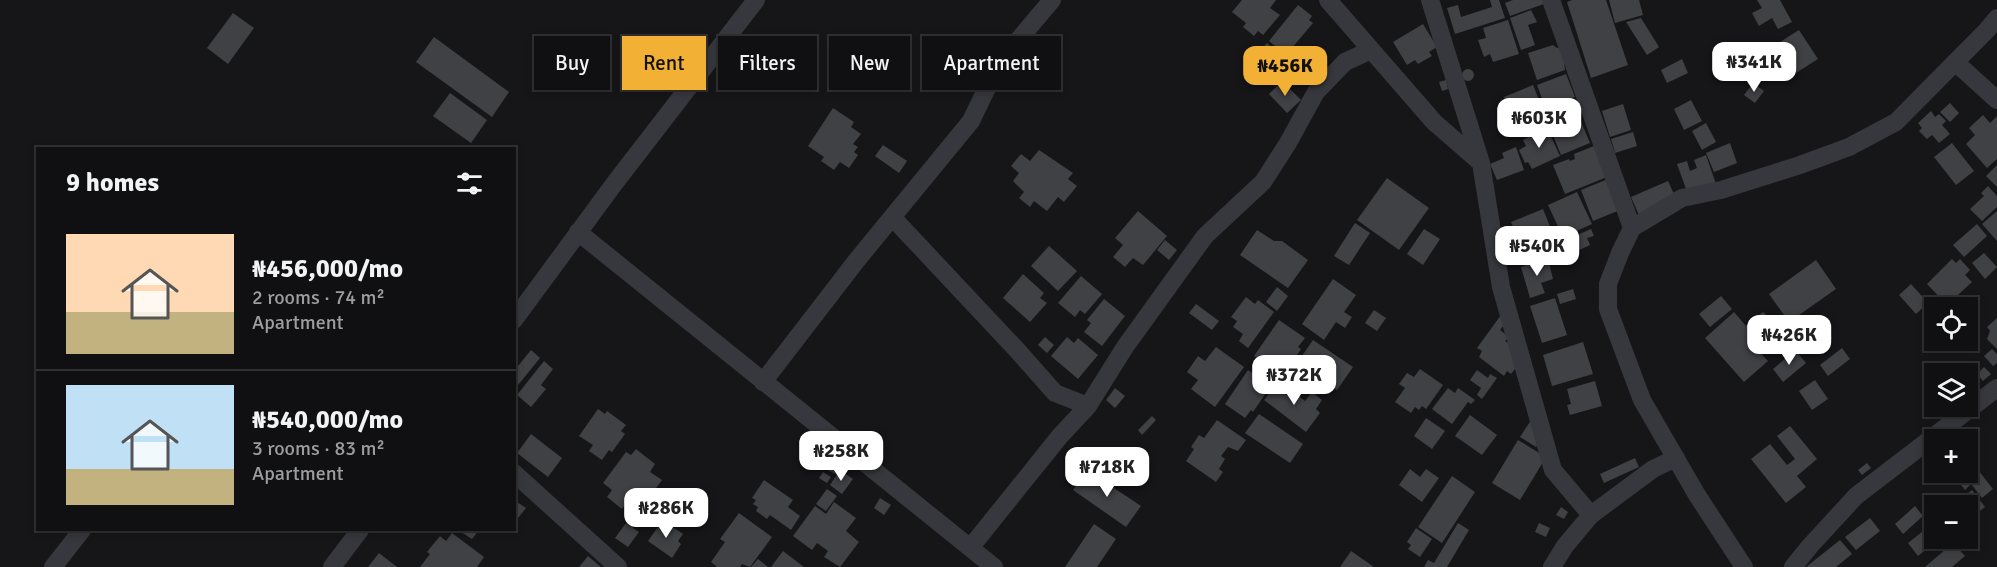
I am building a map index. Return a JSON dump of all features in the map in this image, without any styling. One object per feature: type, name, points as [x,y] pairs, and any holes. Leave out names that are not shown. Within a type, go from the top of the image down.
[{"type":"street","points":[[516,317],[614,184],[756,0]]},
{"type":"street","points":[[763,382],[857,260],[971,121],[999,63],[1052,0]]},
{"type":"street","points":[[1328,0],[1434,122],[1481,163]]},
{"type":"street","points":[[1430,0],[1481,163],[1502,287],[1553,470],[1591,515]]},
{"type":"street","points":[[1551,0],[1632,228]]},
{"type":"street","points":[[1744,567],[1704,506],[1642,399],[1608,309],[1608,284],[1632,228],[1682,198],[1721,190],[1849,147],[1896,122],[1997,18]]},
{"type":"street","points":[[970,548],[1060,436],[1088,406],[1130,338],[1205,236],[1263,182],[1316,92],[1345,62],[1371,50]]},
{"type":"street","points":[[1955,62],[1997,100]]},
{"type":"street","points":[[893,218],[1055,393],[1088,406]]},
{"type":"street","points":[[578,232],[994,567]]},
{"type":"street","points":[[1793,567],[1856,496],[1997,388]]},
{"type":"street","points":[[1552,567],[1565,546],[1591,515],[1653,469],[1676,458]]},
{"type":"street","points":[[516,475],[618,567]]},
{"type":"street","points":[[53,567],[81,531]]},
{"type":"street","points":[[332,567],[359,531]]},
{"type":"building","points":[[1242,0],[1276,0],[1270,8],[1280,15],[1263,35],[1258,31],[1254,36],[1243,27],[1246,23],[1232,12]]},
{"type":"building","points":[[1490,0],[1499,0],[1505,18],[1455,34],[1447,8],[1458,5],[1461,17],[1492,7]]},
{"type":"building","points":[[1513,0],[1555,0],[1510,16],[1505,3]]},
{"type":"building","points":[[1606,0],[1628,65],[1591,78],[1567,2]]},
{"type":"building","points":[[1609,0],[1639,0],[1643,15],[1615,23]]},
{"type":"building","points":[[1757,0],[1780,0],[1792,22],[1778,29],[1772,18],[1759,26],[1752,13],[1762,8]]},
{"type":"building","points":[[1298,5],[1312,16],[1309,20],[1313,23],[1286,55],[1269,41]]},
{"type":"building","points":[[1531,10],[1537,22],[1528,25],[1535,45],[1521,50],[1510,18]]},
{"type":"building","points":[[233,13],[254,28],[228,64],[207,48]]},
{"type":"building","points":[[1641,18],[1659,47],[1647,55],[1626,22]]},
{"type":"building","points":[[1508,20],[1519,54],[1493,62],[1490,54],[1484,57],[1478,40],[1486,38],[1483,28]]},
{"type":"building","points":[[1423,24],[1437,47],[1429,52],[1432,56],[1418,64],[1415,60],[1407,65],[1393,42]]},
{"type":"building","points":[[1799,30],[1818,59],[1796,73],[1777,44]]},
{"type":"building","points":[[434,37],[509,92],[492,117],[416,62]]},
{"type":"building","points":[[1267,43],[1288,63],[1267,84],[1247,64]]},
{"type":"building","points":[[1553,45],[1557,48],[1562,47],[1565,70],[1537,80],[1528,53]]},
{"type":"building","points":[[1682,59],[1688,73],[1667,83],[1661,70]]},
{"type":"building","points":[[1468,69],[1474,75],[1468,81],[1462,75]]},
{"type":"building","points":[[1566,74],[1575,97],[1565,101],[1566,105],[1547,112],[1537,85]]},
{"type":"building","points":[[1446,80],[1448,89],[1442,91],[1439,82]]},
{"type":"building","points":[[1282,81],[1301,100],[1287,113],[1269,94]]},
{"type":"building","points":[[1753,83],[1764,91],[1755,103],[1744,95]]},
{"type":"building","points":[[1533,85],[1549,124],[1516,137],[1506,112],[1509,111],[1504,97]]},
{"type":"building","points":[[450,93],[487,120],[471,143],[433,116]]},
{"type":"building","points":[[1691,100],[1702,121],[1684,130],[1674,109]]},
{"type":"building","points":[[1950,103],[1959,113],[1950,122],[1940,112]]},
{"type":"building","points":[[1623,104],[1631,130],[1610,137],[1602,111]]},
{"type":"building","points":[[833,108],[854,122],[851,127],[861,134],[853,144],[858,147],[854,152],[858,155],[849,168],[840,162],[834,170],[821,161],[824,157],[808,146]]},
{"type":"building","points":[[1931,111],[1935,117],[1939,114],[1946,121],[1942,125],[1950,134],[1939,143],[1932,135],[1927,139],[1919,131],[1922,128],[1918,123]]},
{"type":"building","points":[[1983,115],[1990,123],[1997,116],[1997,159],[1987,168],[1966,144],[1975,135],[1969,128]]},
{"type":"building","points":[[1580,119],[1590,143],[1561,155],[1550,128],[1569,120],[1570,123]]},
{"type":"building","points":[[1706,123],[1716,142],[1702,150],[1692,131]]},
{"type":"building","points":[[1547,128],[1560,156],[1532,169],[1528,162],[1525,163],[1519,150],[1526,146],[1523,140]]},
{"type":"building","points":[[1633,132],[1637,146],[1615,153],[1611,139]]},
{"type":"building","points":[[1730,143],[1737,163],[1714,172],[1706,153]]},
{"type":"building","points":[[1952,143],[1974,171],[1956,185],[1934,157]]},
{"type":"building","points":[[883,145],[907,161],[899,173],[875,156]]},
{"type":"building","points":[[1594,146],[1607,177],[1565,194],[1553,165],[1575,159],[1574,154]]},
{"type":"building","points":[[1516,147],[1524,170],[1497,180],[1490,164],[1504,158],[1502,153]]},
{"type":"building","points":[[1039,150],[1073,173],[1068,179],[1077,186],[1064,202],[1058,197],[1047,211],[1034,201],[1030,207],[1019,198],[1024,192],[1013,181],[1019,173],[1011,166],[1021,154],[1030,161]]},
{"type":"building","points":[[1706,155],[1717,187],[1689,197],[1677,164],[1687,161],[1690,171],[1697,168],[1694,160]]},
{"type":"building","points":[[1997,165],[1997,187],[1986,176]]},
{"type":"building","points":[[1387,178],[1429,208],[1399,250],[1357,220]]},
{"type":"building","points":[[1608,179],[1620,210],[1593,221],[1581,190]]},
{"type":"building","points":[[1668,181],[1680,207],[1643,224],[1631,197]]},
{"type":"building","points":[[1988,186],[1997,196],[1997,207],[1982,221],[1970,209],[1984,196],[1981,193]]},
{"type":"building","points":[[1577,192],[1592,224],[1563,237],[1548,205]]},
{"type":"building","points":[[1543,209],[1555,239],[1524,252],[1511,222]]},
{"type":"building","points":[[1138,211],[1167,236],[1143,265],[1133,258],[1125,267],[1113,257],[1123,245],[1115,238]]},
{"type":"building","points":[[1997,211],[1997,241],[1982,224]]},
{"type":"building","points":[[1355,223],[1370,233],[1349,265],[1334,256]]},
{"type":"building","points":[[1977,224],[1987,236],[1964,257],[1953,245]]},
{"type":"building","points":[[1424,229],[1440,239],[1423,265],[1407,254]]},
{"type":"building","points":[[1591,229],[1594,236],[1587,238],[1590,245],[1573,253],[1568,239]]},
{"type":"building","points":[[1257,230],[1274,241],[1282,241],[1308,260],[1288,288],[1240,255]]},
{"type":"building","points":[[1165,240],[1177,250],[1169,260],[1157,250]]},
{"type":"building","points":[[1049,246],[1077,271],[1058,291],[1031,266]]},
{"type":"building","points":[[1984,253],[1997,267],[1985,279],[1972,263]]},
{"type":"building","points":[[1548,259],[1553,279],[1541,283],[1545,293],[1530,298],[1521,267]]},
{"type":"building","points":[[1952,259],[1956,263],[1960,259],[1970,270],[1965,275],[1972,282],[1956,297],[1939,297],[1927,284]]},
{"type":"building","points":[[1816,260],[1836,289],[1789,322],[1769,294]]},
{"type":"building","points":[[1023,274],[1044,293],[1040,298],[1047,303],[1030,322],[1003,298]]},
{"type":"building","points":[[1081,276],[1102,294],[1085,314],[1080,310],[1075,317],[1058,303]]},
{"type":"building","points":[[1333,279],[1356,295],[1344,312],[1352,317],[1345,328],[1336,322],[1324,340],[1302,324]]},
{"type":"building","points":[[1911,284],[1924,299],[1924,307],[1916,314],[1899,295]]},
{"type":"building","points":[[1277,287],[1288,296],[1277,311],[1266,302]]},
{"type":"building","points":[[1573,289],[1576,299],[1560,304],[1557,294]]},
{"type":"building","points":[[1721,296],[1732,309],[1710,327],[1699,314]]},
{"type":"building","points":[[1246,297],[1255,304],[1258,300],[1274,312],[1248,348],[1239,341],[1243,334],[1233,327],[1237,321],[1231,317]]},
{"type":"building","points":[[1555,298],[1567,335],[1542,343],[1530,306]]},
{"type":"building","points":[[1104,299],[1125,316],[1102,346],[1084,332],[1091,323],[1087,320]]},
{"type":"building","points":[[1196,304],[1219,321],[1212,330],[1189,313]]},
{"type":"building","points":[[1374,310],[1386,318],[1377,331],[1365,323]]},
{"type":"building","points":[[1734,312],[1746,326],[1763,312],[1766,315],[1754,326],[1764,337],[1754,346],[1768,361],[1744,382],[1705,338]]},
{"type":"building","points":[[1501,315],[1508,320],[1500,330],[1509,337],[1505,341],[1514,348],[1521,361],[1511,374],[1507,371],[1504,376],[1479,357],[1482,351],[1477,348]]},
{"type":"building","points":[[1997,318],[1997,349],[1987,339],[1990,331],[1987,327]]},
{"type":"building","points":[[1279,320],[1305,338],[1298,347],[1301,349],[1289,367],[1285,364],[1279,374],[1254,356]]},
{"type":"building","points":[[1822,324],[1832,338],[1819,347],[1809,333]]},
{"type":"building","points":[[1045,337],[1054,345],[1047,353],[1038,345]]},
{"type":"building","points":[[1067,337],[1074,343],[1078,338],[1098,355],[1078,379],[1051,356]]},
{"type":"building","points":[[1313,340],[1353,367],[1337,390],[1297,363]]},
{"type":"building","points":[[1583,342],[1593,374],[1552,386],[1543,355]]},
{"type":"building","points":[[1216,347],[1244,367],[1215,407],[1191,389],[1198,380],[1187,372],[1198,356],[1205,361]]},
{"type":"building","points":[[1842,348],[1850,359],[1828,376],[1820,365]]},
{"type":"building","points":[[1992,349],[1997,354],[1997,363],[1993,366],[1984,356]]},
{"type":"building","points":[[531,350],[540,358],[516,388],[516,369]]},
{"type":"building","points":[[1795,350],[1806,363],[1783,382],[1773,369]]},
{"type":"building","points":[[544,361],[553,369],[541,385],[546,389],[531,407],[517,395]]},
{"type":"building","points":[[1984,367],[1991,374],[1983,381],[1978,373]]},
{"type":"building","points":[[1420,369],[1443,385],[1426,409],[1422,406],[1419,410],[1415,407],[1411,413],[1395,402],[1405,388],[1399,384],[1407,373],[1414,377]]},
{"type":"building","points":[[1248,370],[1269,384],[1264,392],[1266,393],[1253,412],[1251,410],[1245,418],[1225,404]]},
{"type":"building","points":[[1477,370],[1488,378],[1490,374],[1497,378],[1482,399],[1477,395],[1481,388],[1470,380]]},
{"type":"building","points":[[1815,380],[1828,399],[1812,410],[1799,391]]},
{"type":"building","points":[[1278,381],[1305,401],[1312,392],[1322,400],[1316,409],[1320,413],[1306,432],[1264,400]]},
{"type":"building","points":[[1595,381],[1602,406],[1570,415],[1567,405],[1571,404],[1567,389]]},
{"type":"building","points":[[1115,388],[1125,396],[1115,408],[1106,400]]},
{"type":"building","points":[[1448,388],[1455,393],[1458,388],[1475,400],[1471,404],[1468,402],[1452,424],[1432,409]]},
{"type":"building","points":[[598,409],[605,414],[607,411],[626,425],[621,431],[625,434],[612,452],[609,450],[602,460],[589,451],[593,445],[579,436]]},
{"type":"building","points":[[1259,414],[1303,444],[1290,463],[1245,433]]},
{"type":"building","points":[[1470,415],[1497,435],[1482,455],[1455,436]]},
{"type":"building","points":[[1152,416],[1156,420],[1142,435],[1138,430]]},
{"type":"building","points":[[1533,417],[1542,438],[1536,447],[1520,437]]},
{"type":"building","points":[[1426,418],[1445,431],[1432,449],[1414,436]]},
{"type":"building","points":[[1217,420],[1246,440],[1238,451],[1228,447],[1221,456],[1225,459],[1219,469],[1223,472],[1216,482],[1186,461],[1199,435],[1204,438]]},
{"type":"building","points":[[1790,426],[1817,459],[1797,476],[1806,487],[1786,503],[1751,459],[1770,444],[1787,465],[1795,459],[1777,436]]},
{"type":"building","points":[[531,434],[562,458],[548,477],[517,453]]},
{"type":"building","points":[[1518,440],[1546,457],[1520,500],[1492,483]]},
{"type":"building","points":[[636,449],[655,464],[650,472],[662,480],[639,511],[627,502],[622,509],[607,497],[612,490],[603,483],[626,452],[631,455]]},
{"type":"building","points":[[1635,458],[1639,467],[1604,483],[1600,474]]},
{"type":"building","points":[[829,459],[840,465],[835,474],[824,468]]},
{"type":"building","points":[[1867,463],[1871,468],[1862,475],[1858,470]]},
{"type":"building","points":[[1410,469],[1420,477],[1426,469],[1439,478],[1422,502],[1399,485]]},
{"type":"building","points":[[840,470],[853,479],[842,494],[830,485]]},
{"type":"building","points":[[1087,470],[1141,506],[1126,527],[1073,490]]},
{"type":"building","points":[[1978,470],[1993,489],[1982,498],[1971,484],[1965,490],[1960,483],[1978,483]]},
{"type":"building","points":[[823,472],[831,477],[827,483],[819,478]]},
{"type":"building","points":[[1452,476],[1475,492],[1442,543],[1418,527]]},
{"type":"building","points":[[764,480],[793,500],[788,507],[800,516],[791,530],[770,515],[767,519],[756,511],[758,507],[753,504],[756,500],[752,498]]},
{"type":"building","points":[[827,489],[837,496],[826,511],[816,504]]},
{"type":"building","points":[[1972,490],[1976,495],[1966,495]]},
{"type":"building","points":[[880,498],[891,505],[884,515],[874,508]]},
{"type":"building","points":[[1978,498],[1985,507],[1978,512]]},
{"type":"building","points":[[516,501],[526,508],[516,520]]},
{"type":"building","points":[[834,502],[856,518],[846,531],[859,542],[840,567],[824,557],[828,551],[817,543],[812,550],[793,536],[815,506],[826,514]]},
{"type":"building","points":[[1915,506],[1923,516],[1903,534],[1895,524]]},
{"type":"building","points":[[1561,507],[1568,512],[1564,519],[1556,515]]},
{"type":"building","points":[[739,513],[772,537],[750,567],[742,564],[740,567],[717,567],[711,562],[725,542],[720,539]]},
{"type":"building","points":[[1870,518],[1880,531],[1856,550],[1845,537]]},
{"type":"building","points":[[663,520],[683,534],[678,541],[681,544],[672,558],[648,541]]},
{"type":"building","points":[[626,523],[639,532],[628,547],[615,538]]},
{"type":"building","points":[[1458,523],[1469,530],[1447,567],[1424,567],[1428,560],[1434,563]]},
{"type":"building","points":[[1539,523],[1550,528],[1546,537],[1535,532]]},
{"type":"building","points":[[1094,524],[1116,539],[1097,567],[1065,567]]},
{"type":"building","points":[[1416,528],[1432,539],[1420,557],[1408,549],[1411,545],[1407,542]]},
{"type":"building","points":[[1924,530],[1924,549],[1927,549],[1918,556],[1908,543]]},
{"type":"building","points":[[460,531],[478,531],[472,539]]},
{"type":"building","points":[[452,533],[484,557],[477,567],[420,567],[430,554],[427,552],[440,536],[446,541]]},
{"type":"building","points":[[1840,540],[1852,554],[1836,567],[1806,567]]},
{"type":"building","points":[[1946,549],[1959,549],[1965,556],[1952,567],[1925,567]]},
{"type":"building","points":[[783,551],[804,567],[771,567]]},
{"type":"building","points":[[1351,551],[1374,567],[1340,567]]},
{"type":"building","points":[[379,553],[397,567],[368,567]]},
{"type":"building","points":[[588,556],[601,567],[579,567]]},
{"type":"building","points":[[758,559],[768,567],[751,567]]}]
